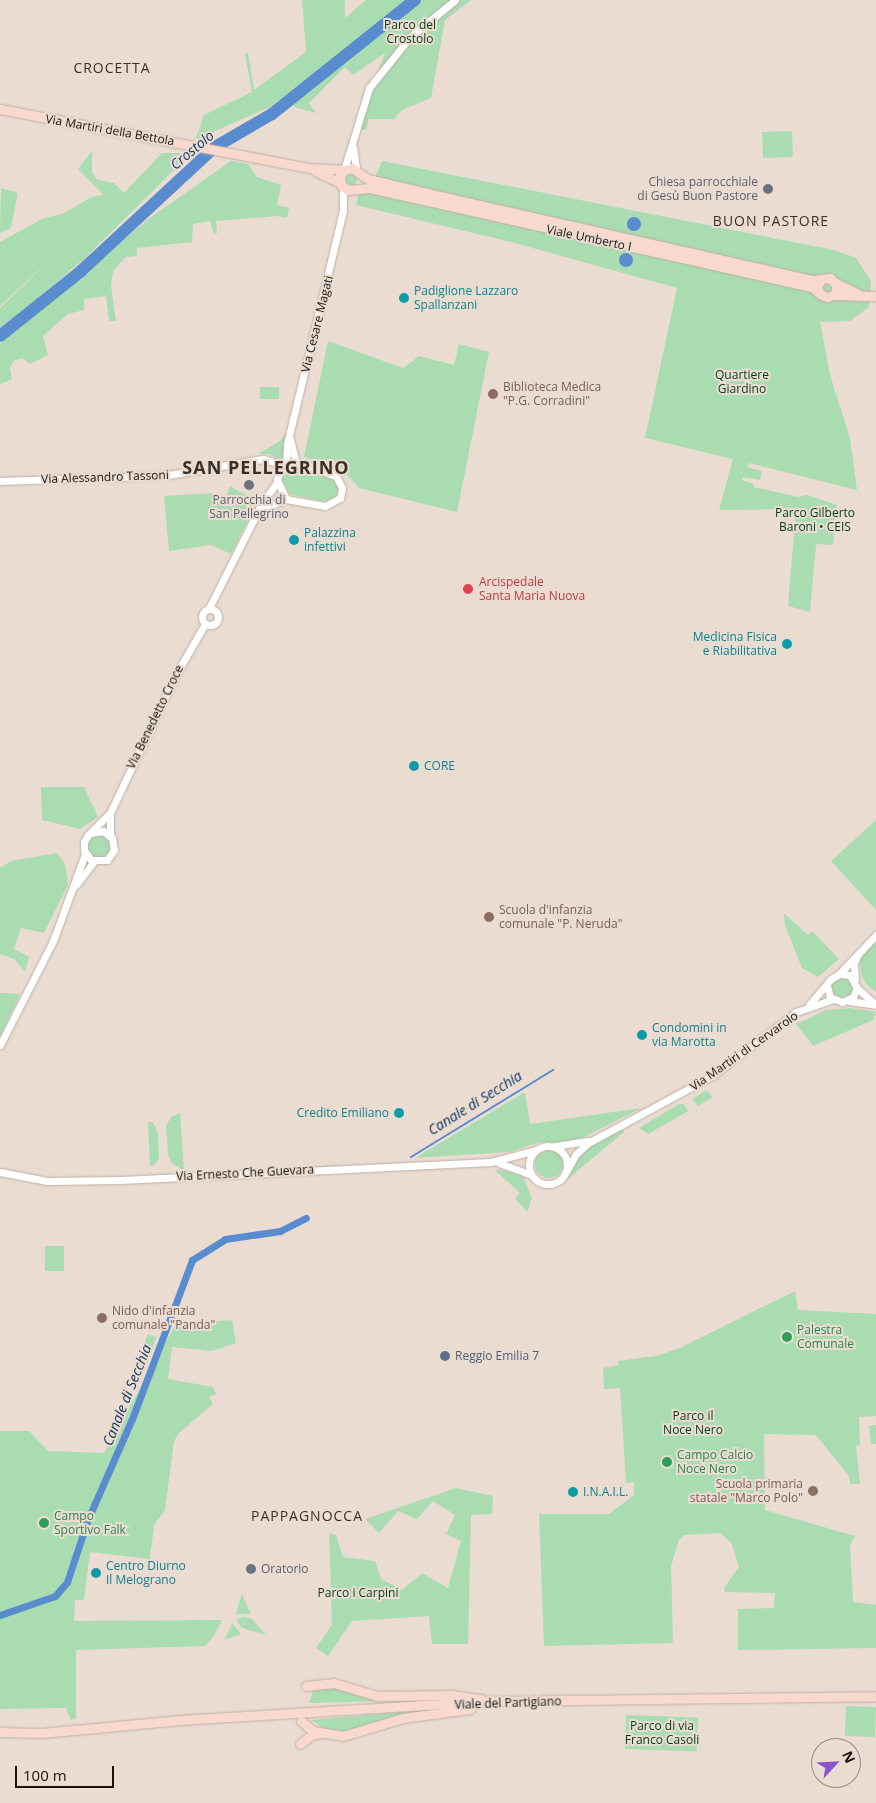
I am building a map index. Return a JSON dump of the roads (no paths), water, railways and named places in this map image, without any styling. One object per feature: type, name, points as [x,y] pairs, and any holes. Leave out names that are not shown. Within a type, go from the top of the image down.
[{"type":"main road","name":"Via Martiri della Bettola","points":[[0,109],[308,168]]},
{"type":"main road","points":[[308,168],[344,170],[341,185],[308,168]]},
{"type":"main road","name":"Viale Umberto I","points":[[344,170],[358,172],[436,195],[820,280]]},
{"type":"main road","points":[[356,189],[358,172]]},
{"type":"main road","name":"Viale Umberto I","points":[[341,185],[812,287],[818,292]]},
{"type":"main road","points":[[859,294],[830,278],[820,280],[818,292],[824,297],[859,294],[876,296]]},
{"type":"main road","points":[[834,295],[836,283]]},
{"type":"main road","points":[[306,1686],[331,1683],[378,1696],[452,1695],[494,1701]]},
{"type":"main road","name":"Viale del Partigiano","points":[[0,1732],[42,1733],[180,1720],[324,1713],[494,1701],[876,1696]]},
{"type":"main road","points":[[301,1720],[309,1728],[322,1733],[343,1736],[403,1718],[454,1712],[505,1701]]},
{"type":"main road","points":[[300,1744],[311,1735],[322,1733]]},
{"type":"street","points":[[344,170],[369,88],[410,37],[455,0]]},
{"type":"street","points":[[353,144],[358,172]]},
{"type":"street","name":"Via Cesare Magati","points":[[341,185],[343,211]]},
{"type":"street","name":"Via Cesare Magati","points":[[286,465],[290,437],[343,211],[356,189]]},
{"type":"street","name":"Via Cesare Magati","points":[[290,437],[296,463]]},
{"type":"street","points":[[269,460],[278,474]]},
{"type":"street","name":"Via Alessandro Tassoni","points":[[0,481],[168,475],[269,460],[286,465]]},
{"type":"street","points":[[209,608],[216,611],[218,619],[213,625],[205,624],[201,615],[209,608],[257,512],[277,482],[278,474],[286,465],[296,463],[330,472],[341,482],[342,493],[337,502],[325,506],[286,499],[257,512]]},
{"type":"street","points":[[277,482],[286,499]]},
{"type":"street","name":"Via Benedetto Croce","points":[[91,833],[110,813],[159,708],[205,624]]},
{"type":"street","name":"Via Benedetto Croce","points":[[110,813],[110,835]]},
{"type":"street","points":[[0,1045],[52,944],[56,927],[75,886],[85,854],[84,842],[91,833],[102,831],[110,835],[114,842],[112,854],[103,862],[94,861],[85,854]]},
{"type":"street","points":[[75,886],[94,861]]},
{"type":"street","name":"Via Martiri di Cervarolo","points":[[809,1006],[876,935]]},
{"type":"street","points":[[858,952],[854,964],[857,988],[876,1004]]},
{"type":"street","points":[[839,974],[850,975],[855,980]]},
{"type":"street","points":[[827,986],[833,999]]},
{"type":"street","points":[[849,1000],[857,988]]},
{"type":"street","name":"Via Martiri di Cervarolo","points":[[530,1174],[539,1183],[549,1185],[557,1183],[576,1154],[598,1138],[712,1076],[779,1024],[809,1006],[833,999],[842,1002],[849,1000],[876,1004]]},
{"type":"street","name":"Via Martiri di Cervarolo","points":[[536,1150],[553,1146],[572,1146],[598,1138]]},
{"type":"street","points":[[553,1146],[566,1158],[566,1172]]},
{"type":"street","points":[[530,1174],[530,1160],[536,1150]]},
{"type":"street","name":"Via Ernesto Che Guevara","points":[[491,1162],[536,1150]]},
{"type":"street","name":"Via Ernesto Che Guevara","points":[[0,1172],[47,1181],[90,1181],[491,1162],[511,1165],[530,1174]]},
{"type":"water","points":[[634,217],[639,219],[641,224],[639,229],[634,231],[629,229],[627,224],[629,219]]},
{"type":"water","points":[[626,253],[631,255],[633,260],[631,265],[626,267],[621,265],[619,260],[621,255]]},
{"type":"waterway","name":"Crostolo","points":[[0,336],[81,271],[215,147],[272,114],[415,0]]},
{"type":"waterway","name":"Canale di Secchia","points":[[411,1157],[553,1070]]},
{"type":"waterway","name":"Canale di Secchia","points":[[0,1615],[55,1596],[67,1582],[88,1519],[132,1419],[192,1260],[225,1239],[280,1231],[306,1218]]},
{"type":"place","name":"Chiesa parrocchiale di Gesù Buon Pastore","points":[[768,189]]},
{"type":"place","name":"Padiglione Lazzaro Spallanzani","points":[[404,298]]},
{"type":"place","name":"Biblioteca Medica \"P.G. Corradini\"","points":[[493,394]]},
{"type":"place","name":"Parrocchia di San Pellegrino","points":[[249,485]]},
{"type":"place","name":"Palazzina infettivi","points":[[294,540]]},
{"type":"place","name":"Arcispedale Santa Maria Nuova","points":[[468,589]]},
{"type":"place","name":"Medicina Fisica e Riabilitativa","points":[[787,644]]},
{"type":"place","name":"CORE","points":[[414,766]]},
{"type":"place","name":"Scuola d'infanzia comunale \"P. Neruda\"","points":[[489,917]]},
{"type":"place","name":"Condomini in via Marotta","points":[[642,1035]]},
{"type":"place","name":"Credito Emiliano","points":[[399,1113]]},
{"type":"place","name":"Nido d'infanzia comunale \"Panda\"","points":[[102,1318]]},
{"type":"place","name":"Palestra Comunale","points":[[787,1337]]},
{"type":"place","name":"Reggio Emilia 7","points":[[445,1356]]},
{"type":"place","name":"Campo Calcio Noce Nero","points":[[667,1462]]},
{"type":"place","name":"Scuola primaria statale \"Marco Polo\"","points":[[813,1491]]},
{"type":"place","name":"I.N.A.I.L.","points":[[573,1492]]},
{"type":"place","name":"Campo Sportivo Falk","points":[[44,1523]]},
{"type":"place","name":"Oratorio","points":[[251,1569]]},
{"type":"place","name":"Centro Diurno Il Melograno","points":[[96,1573]]},
{"type":"district","name":"CROCETTA","points":[[112,68]]},
{"type":"district","name":"BUON PASTORE","points":[[771,221]]},
{"type":"district","name":"SAN PELLEGRINO","points":[[266,467]]},
{"type":"district","name":"PAPPAGNOCCA","points":[[307,1516]]},
{"type":"park label","name":"Parco del Crostolo","points":[[410,32]]},
{"type":"park label","name":"Quartiere Giardino","points":[[742,382]]},
{"type":"park label","name":"Parco Gilberto Baroni • CEIS","points":[[815,520]]},
{"type":"park label","name":"Parco il Noce Nero","points":[[693,1423]]},
{"type":"park label","name":"Parco i Carpini","points":[[358,1593]]},
{"type":"park label","name":"Parco di via Franco Casoli","points":[[662,1733]]}]
